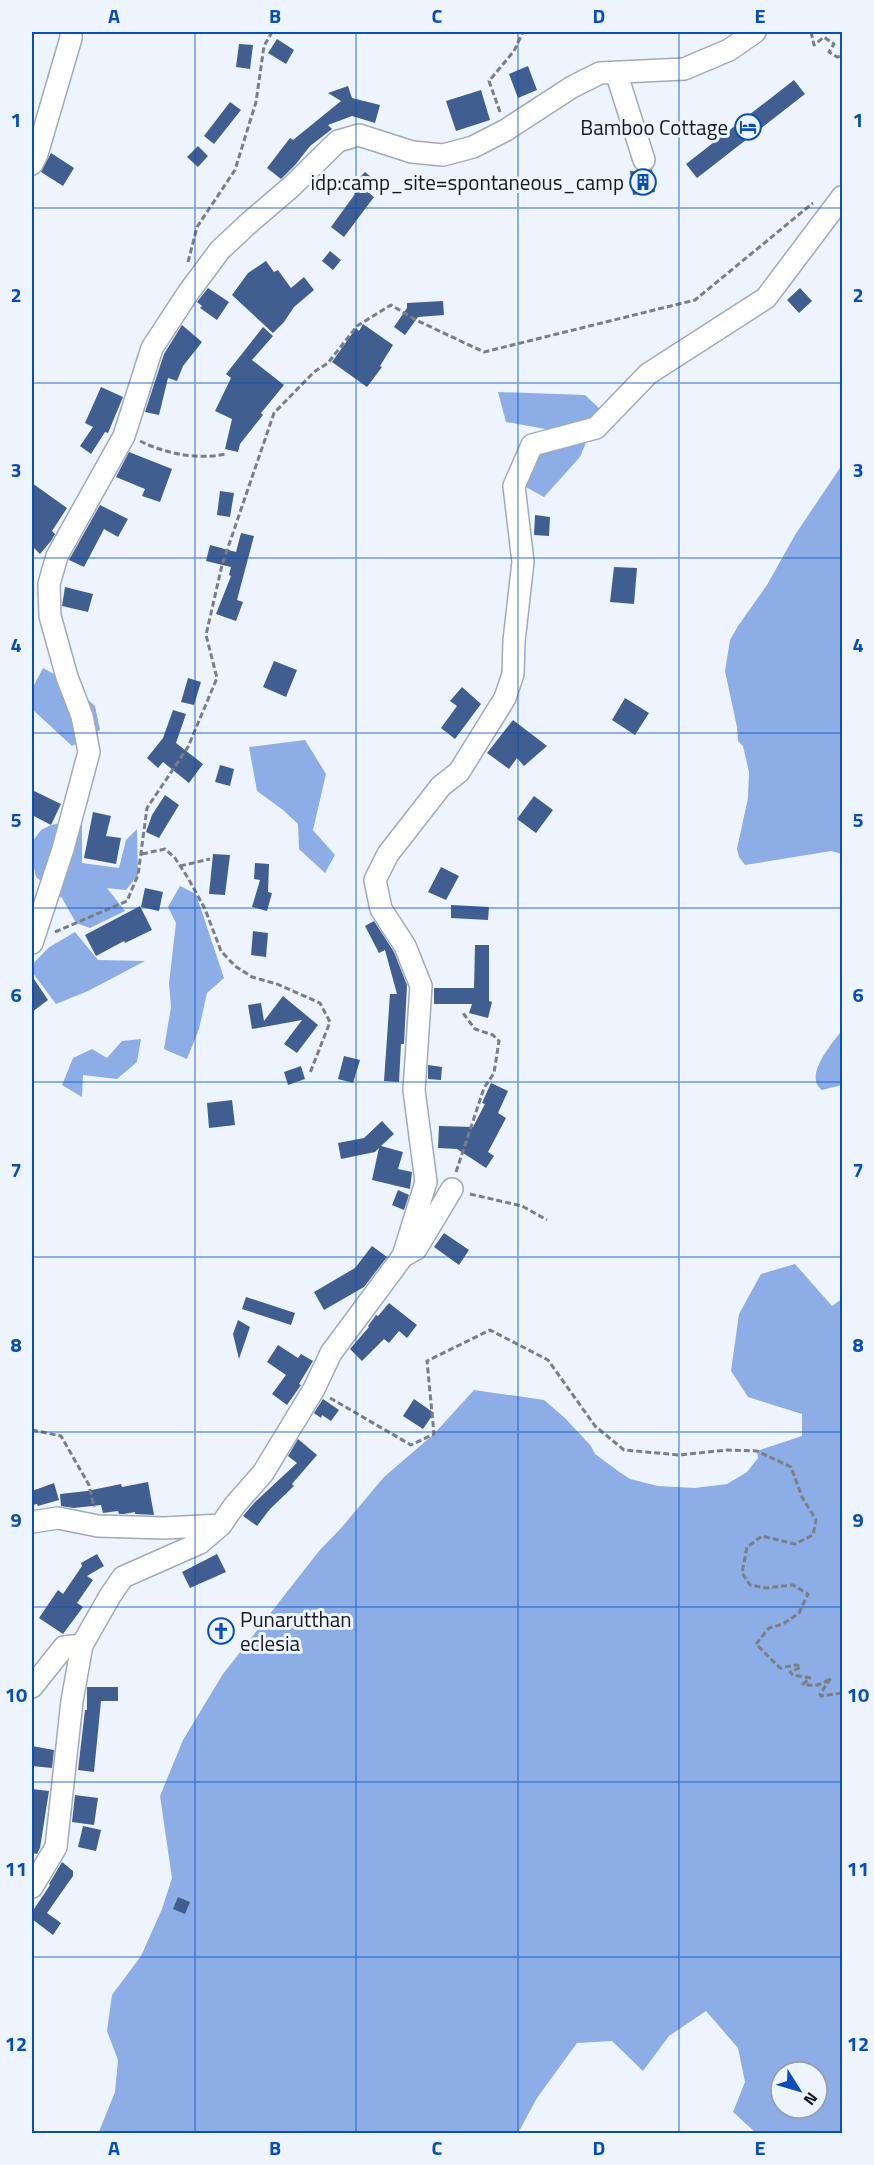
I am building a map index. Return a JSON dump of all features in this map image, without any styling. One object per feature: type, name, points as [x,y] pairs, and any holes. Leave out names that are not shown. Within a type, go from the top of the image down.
[{"type":"street","points":[[32,164],[71,39],[71,32]]},
{"type":"street","points":[[32,942],[63,849],[89,752],[82,716],[67,676],[50,616],[50,584],[57,556],[124,436],[152,348],[220,250],[291,187],[338,141],[359,135],[412,152],[442,155],[473,147],[506,130],[572,87],[600,73],[684,69],[729,50],[755,32]]},
{"type":"street","points":[[616,72],[644,160]]},
{"type":"street","points":[[32,1887],[56,1847],[72,1701],[82,1645],[123,1577],[200,1543],[221,1525],[234,1506],[263,1473],[314,1389],[331,1353],[404,1256],[426,1182],[414,1090],[421,986],[405,946],[381,909],[375,880],[388,854],[441,786],[459,772],[505,698],[513,674],[514,641],[523,562],[514,486],[532,445],[596,428],[648,374],[766,298],[843,197]]},
{"type":"street","points":[[404,1256],[416,1250],[452,1189]]},
{"type":"street","points":[[32,1522],[58,1518],[98,1526],[164,1528],[221,1525]]},
{"type":"street","points":[[32,1687],[64,1647],[82,1645]]},
{"type":"path","points":[[188,293],[186,269],[196,227],[235,170],[256,102],[264,46],[272,32]]},
{"type":"path","points":[[506,130],[489,81],[514,51],[523,32]]},
{"type":"path","points":[[811,32],[814,45],[824,37],[834,44],[829,52],[837,57],[843,56]]},
{"type":"path","points":[[32,942],[127,901],[138,875],[147,808],[188,747],[217,678],[206,635],[222,565],[274,413],[314,372],[327,363],[357,326],[391,305],[416,320],[484,352],[695,300],[817,199]]},
{"type":"path","points":[[124,436],[164,451],[210,458],[226,454]]},
{"type":"path","points":[[142,854],[165,849],[180,866],[205,909],[221,951],[235,966],[252,977],[277,984],[320,1003],[330,1022],[310,1073]]},
{"type":"path","points":[[180,866],[210,859]]},
{"type":"path","points":[[463,1013],[475,1029],[493,1035],[499,1041],[494,1072],[484,1088],[458,1160],[452,1189],[522,1206],[547,1220]]},
{"type":"path","points":[[314,1389],[411,1445],[434,1434],[427,1361],[489,1330],[548,1360],[595,1426],[624,1450],[679,1455],[727,1450],[757,1450],[791,1467],[802,1497],[816,1520],[813,1535],[795,1544],[762,1536],[747,1547],[742,1573],[750,1586],[766,1588],[793,1585],[808,1594],[799,1613],[783,1624],[768,1628],[756,1644],[780,1668],[797,1665],[801,1667],[790,1672],[793,1675],[810,1678],[803,1684],[813,1686],[823,1684],[831,1678],[820,1694],[821,1696],[843,1693]]},
{"type":"path","points":[[32,1430],[61,1436],[89,1485],[98,1526]]},
{"type":"shaded area","points":[[498,392],[585,395],[600,409],[580,457],[544,497],[522,485],[530,458],[557,431],[506,422]]},
{"type":"shaded area","points":[[842,465],[842,854],[831,851],[745,865],[737,849],[748,798],[749,772],[743,746],[738,741],[725,671],[730,640],[767,585],[795,535]]},
{"type":"shaded area","points":[[43,668],[67,681],[95,706],[100,730],[72,746],[32,709],[32,689]]},
{"type":"shaded area","points":[[305,740],[326,774],[313,830],[335,855],[325,873],[299,849],[298,824],[257,791],[249,747]]},
{"type":"shaded area","points":[[82,819],[82,863],[119,868],[126,840],[137,829],[138,875],[126,890],[107,888],[125,911],[90,928],[76,923],[62,898],[36,877],[32,859],[32,842],[41,830],[51,825]]},
{"type":"shaded area","points":[[180,886],[196,894],[224,978],[207,993],[199,1029],[187,1059],[164,1049],[171,1007],[169,983],[176,923],[168,907]]},
{"type":"shaded area","points":[[75,932],[98,960],[145,961],[88,991],[56,1004],[32,972],[32,965],[48,948]]},
{"type":"shaded area","points":[[842,1030],[842,1085],[822,1090],[817,1084],[817,1069],[826,1051]]},
{"type":"shaded area","points":[[141,1039],[137,1062],[117,1079],[83,1075],[82,1097],[62,1085],[73,1058],[92,1049],[107,1058],[122,1041]]},
{"type":"shaded area","points":[[795,1264],[832,1306],[842,1299],[842,2133],[756,2133],[733,2112],[745,2082],[738,2048],[706,2011],[669,2036],[643,2071],[612,2041],[577,2043],[537,2098],[518,2133],[98,2134],[115,2092],[118,2060],[107,2031],[112,1995],[141,1956],[162,1909],[172,1878],[160,1796],[183,1740],[223,1674],[319,1551],[384,1477],[434,1434],[474,1390],[544,1400],[565,1418],[591,1446],[595,1454],[630,1479],[658,1486],[695,1488],[727,1484],[747,1472],[758,1458],[757,1451],[802,1436],[802,1414],[748,1397],[731,1371],[739,1314],[761,1274]]},
{"type":"building","points":[[277,39],[294,50],[286,64],[268,53]]},
{"type":"building","points":[[239,44],[253,45],[250,69],[236,67]]},
{"type":"building","points":[[528,66],[537,90],[518,98],[509,74]]},
{"type":"building","points":[[794,80],[805,94],[697,178],[686,164]]},
{"type":"building","points":[[348,86],[352,98],[380,105],[375,123],[352,116],[328,125],[332,129],[310,146],[281,179],[267,168],[290,138],[293,140],[341,101],[328,93]]},
{"type":"building","points":[[481,90],[490,120],[456,131],[446,101]]},
{"type":"building","points":[[230,102],[241,110],[214,144],[204,136]]},
{"type":"building","points":[[198,146],[208,156],[198,167],[187,157]]},
{"type":"building","points":[[51,153],[74,168],[63,186],[41,172]]},
{"type":"building","name":"idp:camp_site=spontaneous_camp","points":[[652,169],[655,192],[633,195],[630,171],[647,172]]},
{"type":"building","points":[[365,172],[376,181],[368,192],[374,197],[344,237],[331,227],[355,194],[349,189]]},
{"type":"building","points":[[330,251],[341,260],[333,270],[322,261]]},
{"type":"building","points":[[266,261],[274,272],[278,270],[291,288],[304,277],[314,290],[294,307],[273,333],[232,295],[248,273]]},
{"type":"building","points":[[208,288],[229,302],[217,320],[200,308],[202,306],[197,302]]},
{"type":"building","points":[[800,288],[812,301],[799,313],[787,300]]},
{"type":"building","points":[[443,301],[444,315],[418,317],[405,335],[394,327],[407,308],[407,303]]},
{"type":"building","points":[[363,324],[393,345],[380,366],[382,367],[367,387],[332,362],[356,328],[359,331]]},
{"type":"building","points":[[182,325],[202,342],[183,366],[177,381],[168,378],[159,415],[145,412],[164,354]]},
{"type":"building","points":[[263,327],[273,336],[252,360],[284,385],[261,413],[263,415],[240,444],[238,452],[225,449],[232,419],[215,411],[231,378],[226,374]]},
{"type":"building","points":[[101,387],[123,397],[108,433],[105,432],[91,454],[80,446],[93,427],[85,423]]},
{"type":"building","points":[[129,452],[172,469],[160,502],[142,496],[145,489],[116,477]]},
{"type":"building","points":[[32,483],[67,508],[52,531],[55,534],[51,541],[40,554],[32,546]]},
{"type":"building","points":[[220,491],[234,493],[230,517],[217,515]]},
{"type":"building","points":[[100,505],[128,519],[118,537],[104,529],[84,567],[69,560]]},
{"type":"building","points":[[535,515],[550,517],[549,536],[534,535]]},
{"type":"building","points":[[241,533],[254,536],[237,600],[243,602],[236,621],[216,614],[231,576],[229,575],[231,567],[206,561],[210,545],[236,552]]},
{"type":"building","points":[[614,567],[637,568],[634,604],[610,602]]},
{"type":"building","points":[[65,587],[93,594],[88,612],[62,606]]},
{"type":"building","points":[[274,661],[297,670],[286,697],[263,687]]},
{"type":"building","points":[[188,678],[201,682],[194,705],[181,702]]},
{"type":"building","points":[[462,687],[481,704],[455,739],[441,728],[457,706],[450,701]]},
{"type":"building","points":[[625,698],[649,713],[635,735],[612,720]]},
{"type":"building","points":[[173,710],[186,714],[176,743],[203,764],[189,783],[163,762],[158,768],[147,758],[163,738]]},
{"type":"building","points":[[513,720],[547,746],[524,766],[517,758],[509,769],[487,753]]},
{"type":"building","points":[[220,765],[234,769],[230,786],[215,782]]},
{"type":"building","points":[[32,790],[61,804],[51,825],[32,815]]},
{"type":"building","points":[[165,795],[179,805],[159,838],[146,832],[152,815]]},
{"type":"building","points":[[534,796],[553,810],[536,833],[517,819]]},
{"type":"building","points":[[93,812],[111,816],[106,836],[121,838],[116,864],[84,858]]},
{"type":"building","points":[[213,854],[230,855],[225,895],[209,894]]},
{"type":"building","points":[[255,863],[269,864],[268,892],[272,893],[267,911],[252,907],[260,880],[254,879]]},
{"type":"building","points":[[441,867],[459,876],[446,900],[428,892]]},
{"type":"building","points":[[145,888],[163,892],[159,911],[141,907]]},
{"type":"building","points":[[451,905],[489,907],[488,920],[451,918]]},
{"type":"building","points":[[140,906],[152,930],[125,943],[124,941],[96,956],[85,935]]},
{"type":"building","points":[[374,921],[394,952],[407,985],[404,1044],[401,1044],[399,1082],[384,1081],[390,994],[397,994],[385,950],[379,953],[365,926]]},
{"type":"building","points":[[253,931],[268,933],[266,957],[251,955]]},
{"type":"building","points":[[475,945],[489,945],[489,1001],[492,1002],[488,1018],[469,1013],[472,1004],[434,1004],[434,988],[474,988]]},
{"type":"building","points":[[32,976],[48,1000],[32,1012]]},
{"type":"building","points":[[283,996],[318,1025],[297,1053],[284,1044],[302,1020],[252,1029],[248,1005],[261,1003],[264,1021]]},
{"type":"building","points":[[344,1056],[360,1060],[353,1083],[338,1079]]},
{"type":"building","points":[[428,1065],[442,1067],[441,1080],[428,1079]]},
{"type":"building","points":[[301,1066],[305,1079],[288,1085],[284,1072]]},
{"type":"building","points":[[491,1083],[508,1091],[498,1113],[506,1118],[488,1152],[494,1156],[486,1168],[457,1149],[438,1148],[439,1126],[473,1127],[485,1104],[482,1103]]},
{"type":"building","points":[[232,1100],[235,1125],[209,1128],[207,1103]]},
{"type":"building","points":[[382,1121],[394,1134],[381,1146],[403,1152],[398,1169],[412,1172],[410,1189],[372,1180],[379,1148],[375,1152],[341,1159],[338,1143],[364,1138]]},
{"type":"building","points":[[398,1190],[409,1195],[404,1210],[392,1205]]},
{"type":"building","points":[[444,1233],[469,1250],[459,1265],[434,1247]]},
{"type":"building","points":[[372,1246],[387,1257],[364,1287],[324,1310],[314,1292],[355,1268]]},
{"type":"building","points":[[246,1297],[295,1313],[291,1325],[242,1309]]},
{"type":"building","points":[[389,1303],[417,1325],[407,1338],[399,1331],[389,1343],[384,1339],[362,1361],[350,1349],[376,1315],[378,1316]]},
{"type":"building","points":[[238,1320],[250,1327],[239,1359],[233,1334]]},
{"type":"building","points":[[278,1345],[298,1358],[301,1354],[313,1361],[299,1384],[301,1385],[287,1405],[272,1394],[286,1375],[267,1362]]},
{"type":"building","points":[[323,1399],[339,1410],[331,1421],[314,1413]]},
{"type":"building","points":[[414,1399],[434,1413],[423,1429],[403,1416]]},
{"type":"building","points":[[298,1439],[317,1455],[292,1484],[294,1486],[270,1509],[257,1526],[243,1516],[297,1463],[288,1456]]},
{"type":"building","points":[[148,1482],[154,1515],[135,1514],[135,1512],[119,1514],[118,1511],[103,1513],[101,1505],[74,1508],[61,1506],[60,1494]]},
{"type":"building","points":[[54,1483],[59,1500],[38,1506],[37,1504],[32,1505],[32,1491]]},
{"type":"building","points":[[97,1554],[104,1566],[87,1576],[93,1580],[77,1603],[83,1607],[63,1634],[39,1618],[58,1590],[63,1594],[82,1566],[81,1563]]},
{"type":"building","points":[[217,1554],[226,1572],[190,1588],[182,1572]]},
{"type":"building","points":[[87,1687],[118,1687],[118,1701],[101,1701],[94,1772],[78,1770],[85,1710],[87,1710]]},
{"type":"building","points":[[32,1746],[54,1750],[52,1768],[32,1766]]},
{"type":"building","points":[[32,1789],[49,1791],[40,1848],[37,1854],[32,1853]]},
{"type":"building","points":[[75,1795],[98,1798],[94,1825],[72,1822]]},
{"type":"building","points":[[83,1826],[101,1830],[96,1851],[78,1847]]},
{"type":"building","points":[[62,1862],[73,1871],[73,1876],[47,1913],[61,1923],[53,1935],[32,1919],[32,1912]]},
{"type":"building","points":[[178,1897],[190,1902],[185,1914],[173,1909]]},
{"type":"place","name":"Bamboo Cottage","points":[[748,127]]},
{"type":"place","name":"idp:camp_site=spontaneous_camp","points":[[643,182]]},
{"type":"place","name":"Punarutthan eclesia","points":[[221,1631]]}]
